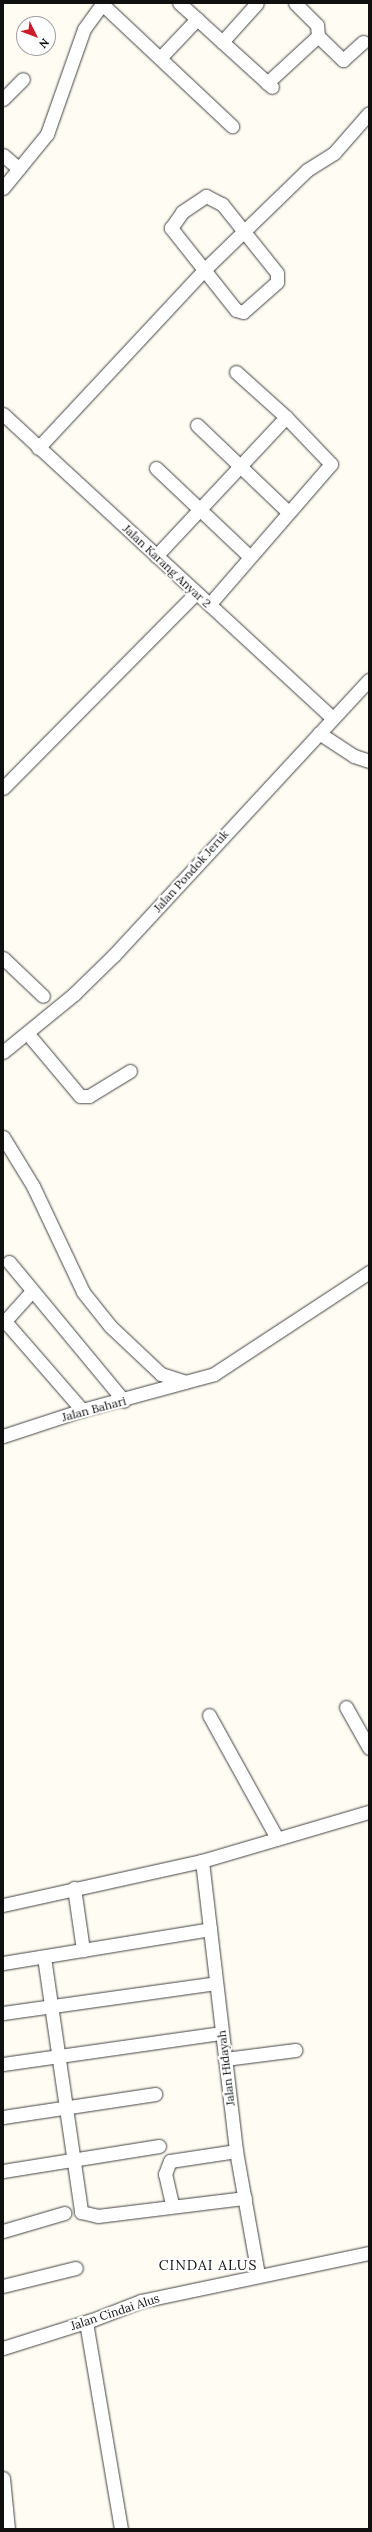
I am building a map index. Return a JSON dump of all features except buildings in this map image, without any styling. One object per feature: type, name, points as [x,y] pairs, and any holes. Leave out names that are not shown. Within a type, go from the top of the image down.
[{"type":"street","points":[[180,3],[269,85],[318,36]]},
{"type":"street","points":[[222,42],[256,3]]},
{"type":"street","points":[[294,3],[317,25],[318,36],[344,60],[363,42]]},
{"type":"street","points":[[3,188],[47,134],[84,30],[102,4],[232,126]]},
{"type":"street","points":[[160,58],[197,19]]},
{"type":"street","points":[[3,99],[23,79]]},
{"type":"street","points":[[38,448],[205,269],[306,170],[334,153],[369,113]]},
{"type":"street","points":[[3,155],[19,169]]},
{"type":"street","points":[[211,197],[220,201],[272,265],[278,278],[252,308],[240,313],[236,310],[205,269],[172,232],[182,212],[201,198],[211,197]]},
{"type":"street","points":[[209,605],[249,556],[331,464],[286,418],[236,372]]},
{"type":"street","name":"Jalan Karang Anyar 2","points":[[3,414],[331,718]]},
{"type":"street","points":[[156,556],[286,418]]},
{"type":"street","points":[[197,425],[288,512]]},
{"type":"street","points":[[156,468],[249,556]]},
{"type":"street","points":[[3,788],[196,593]]},
{"type":"street","name":"Jalan Pondok Jeruk","points":[[3,1052],[28,1034],[114,955],[319,733],[331,718],[369,680]]},
{"type":"street","points":[[319,733],[354,756],[369,762]]},
{"type":"street","points":[[3,958],[43,996]]},
{"type":"street","points":[[28,1034],[80,1096],[89,1096],[130,1071]]},
{"type":"street","points":[[3,1138],[33,1186],[65,1258],[92,1304],[153,1369],[186,1382]]},
{"type":"street","points":[[9,1262],[31,1292],[124,1401]]},
{"type":"street","name":"Jalan Bahari","points":[[3,1436],[82,1410],[124,1401],[204,1378],[238,1361],[369,1272]]},
{"type":"street","points":[[31,1292],[4,1320],[82,1410]]},
{"type":"street","points":[[346,1707],[369,1748]]},
{"type":"street","points":[[209,1715],[277,1838]]},
{"type":"street","points":[[3,1906],[74,1888],[202,1861],[369,1812]]},
{"type":"street","name":"Jalan Hidayah","points":[[202,1861],[236,2151],[258,2274]]},
{"type":"street","points":[[74,1888],[83,1950]]},
{"type":"street","points":[[3,1963],[210,1929]]},
{"type":"street","points":[[44,1957],[60,2056],[79,2208],[84,2215],[98,2216],[172,2204],[245,2198]]},
{"type":"street","points":[[3,2013],[216,1983]]},
{"type":"street","points":[[3,2064],[222,2034]]},
{"type":"street","points":[[225,2059],[294,2050]]},
{"type":"street","points":[[3,2117],[155,2094]]},
{"type":"street","points":[[3,2171],[159,2146]]},
{"type":"street","points":[[172,2204],[165,2174],[170,2161],[236,2151]]},
{"type":"street","points":[[3,2231],[64,2213]]},
{"type":"street","name":"Jalan Cindai Alus","points":[[3,2348],[86,2322],[141,2301],[258,2274],[369,2253]]},
{"type":"street","points":[[3,2286],[76,2268]]},
{"type":"street","points":[[86,2322],[121,2529]]},
{"type":"street","points":[[3,2478],[8,2529]]},
{"type":"district","name":"CINDAI ALUS","points":[[208,2265]]}]
